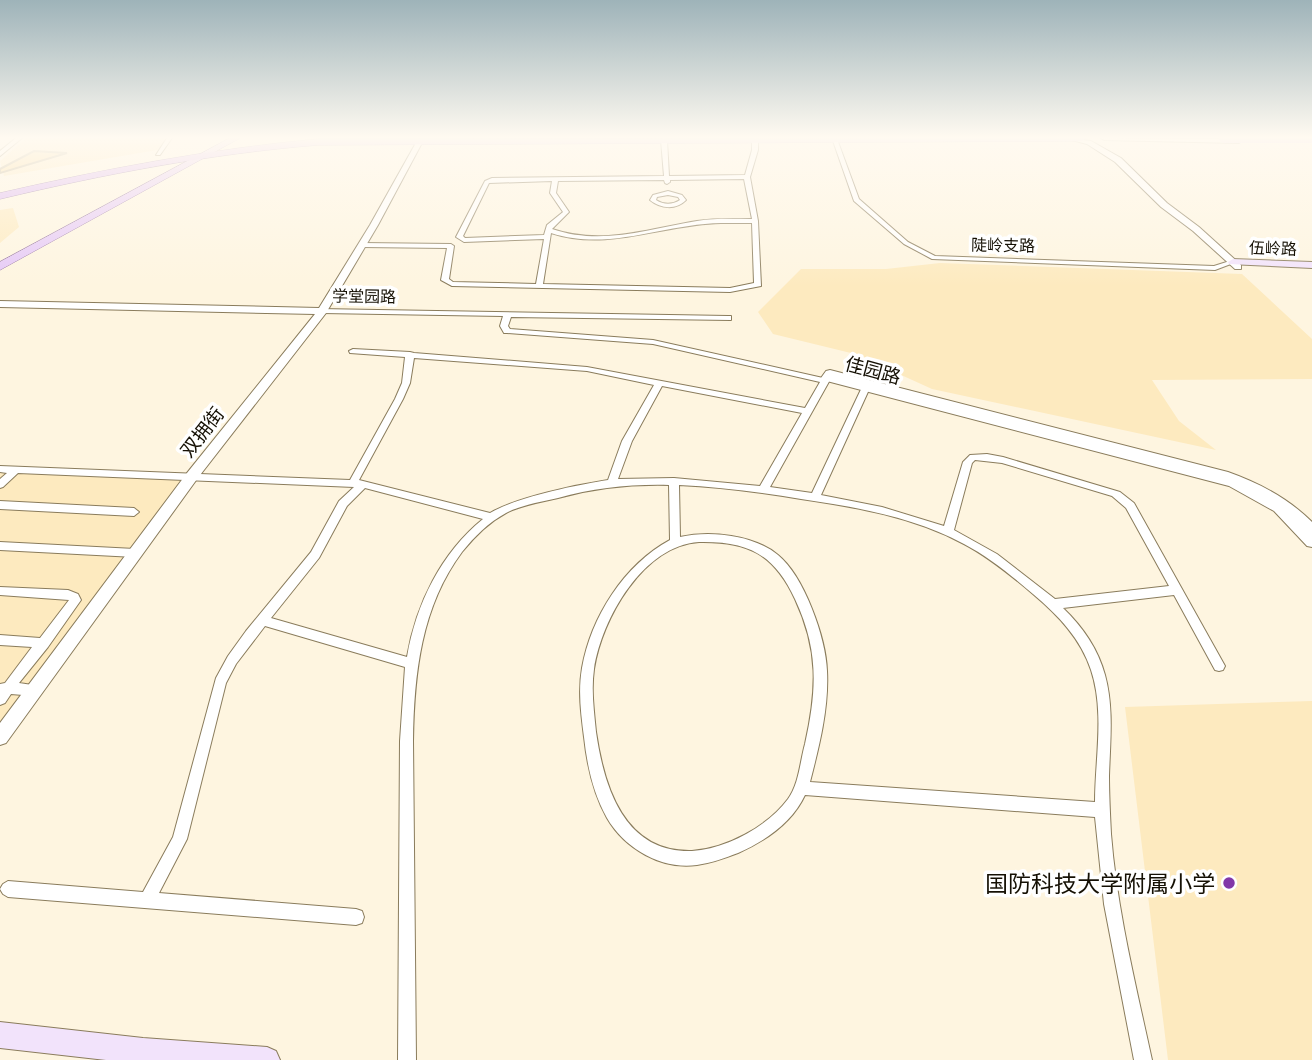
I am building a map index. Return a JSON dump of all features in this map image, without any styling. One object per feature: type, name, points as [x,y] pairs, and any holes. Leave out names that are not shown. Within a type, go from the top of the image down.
[{"type":"highway","points":[[0,196],[36,187]]},
{"type":"main road","points":[[0,259],[133,187]]},
{"type":"main road","points":[[0,267],[142,187]]},
{"type":"main road","name":"伍岭路","points":[[1238,265],[1312,267]]},
{"type":"main road","points":[[0,1035],[143,1051],[267,1060]]},
{"type":"street","name":"双拥街","points":[[0,737],[192,476],[322,311],[394,187]]},
{"type":"street","points":[[460,239],[485,187]]},
{"type":"street","points":[[539,286],[550,223],[566,212],[553,193],[554,187]]},
{"type":"street","points":[[668,187],[668,193]]},
{"type":"street","points":[[447,244],[452,248],[445,280],[447,283],[730,290],[749,288],[758,284],[758,278],[755,222],[749,187]]},
{"type":"street","name":"陡岭支路","points":[[851,187],[856,200],[906,243],[934,258],[1215,268],[1238,265]]},
{"type":"street","points":[[1146,187],[1238,265]]},
{"type":"street","points":[[1150,187],[1238,265]]},
{"type":"street","points":[[362,245],[447,244],[460,239],[548,233],[610,238],[707,222],[755,222]]},
{"type":"street","name":"学堂园路","points":[[0,304],[727,318]]},
{"type":"street","points":[[508,314],[504,326],[507,331],[653,342],[826,379],[763,490]]},
{"type":"street","points":[[353,351],[587,369],[806,411]]},
{"type":"street","points":[[147,900],[180,839],[220,681],[262,620],[303,572],[343,504],[358,484],[406,383],[410,354]]},
{"type":"street","name":"佳园路","points":[[826,379],[830,373],[867,386],[1233,483],[1279,508],[1312,542]]},
{"type":"street","points":[[612,483],[627,441],[660,382]]},
{"type":"street","points":[[815,498],[867,386]]},
{"type":"street","name":"佳园路","points":[[867,386],[1234,478],[1286,506],[1312,531]]},
{"type":"street","points":[[948,532],[968,462],[979,456],[1003,460],[1121,497],[1130,506],[1219,666]]},
{"type":"street","points":[[0,468],[358,484],[490,517]]},
{"type":"street","points":[[0,485],[16,469]]},
{"type":"street","points":[[674,481],[675,541]]},
{"type":"street","points":[[407,1060],[407,743],[411,663],[420,624],[436,584],[465,541],[490,517],[528,502],[612,483],[674,481],[718,483],[815,498],[898,514],[948,532],[990,555],[1054,604],[1075,627],[1089,649],[1099,674],[1102,699],[1102,810],[1115,923],[1143,1060]]},
{"type":"street","points":[[0,505],[134,512]]},
{"type":"street","points":[[725,538],[752,545],[773,557],[786,571],[811,618],[821,658],[823,680],[821,703],[800,788],[791,806],[752,839],[713,855],[681,858],[646,849],[621,829],[603,799],[593,762],[586,692],[589,663],[598,633],[612,603],[650,558],[675,541],[725,538]]},
{"type":"street","points":[[2,548],[135,553]]},
{"type":"street","points":[[1054,604],[1176,590]]},
{"type":"street","points":[[0,592],[74,597],[72,606],[3,692]]},
{"type":"street","points":[[262,620],[411,663]]},
{"type":"street","points":[[0,640],[44,643]]},
{"type":"street","points":[[3,692],[34,690]]},
{"type":"street","points":[[800,788],[1102,810]]},
{"type":"street","points":[[8,889],[356,917]]},
{"type":"shaded area","points":[[13,208],[19,227],[0,243],[0,210]]},
{"type":"shaded area","points":[[940,263],[1242,274],[1312,339],[1312,379],[1152,380],[1179,421],[1216,450],[932,389],[855,354],[773,334],[758,312],[801,269],[886,269]]},
{"type":"shaded area","points":[[0,468],[192,476],[0,737]]},
{"type":"shaded area","name":"国防科技大学附属小学","points":[[1312,701],[1312,1060],[1168,1060],[1125,707]]},
{"type":"place","name":"国防科技大学附属小学","points":[[1229,883]]}]
